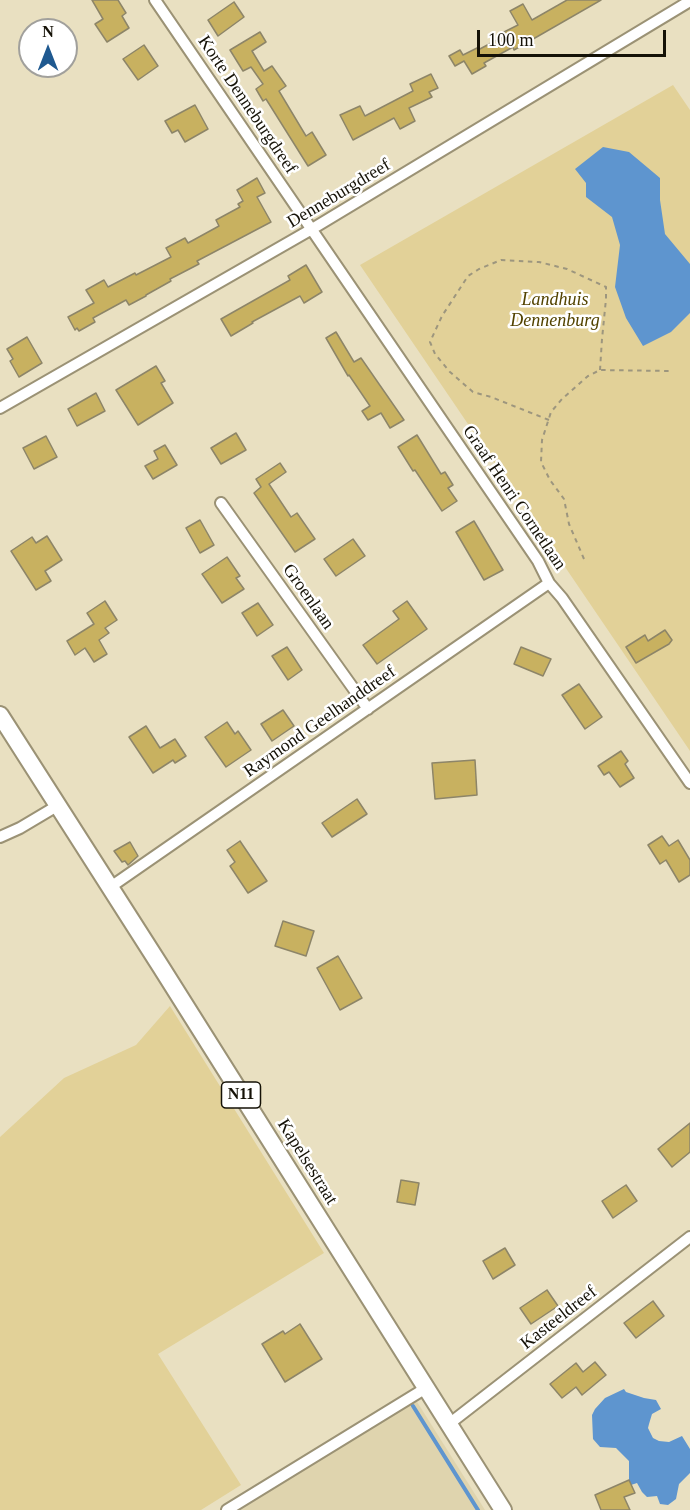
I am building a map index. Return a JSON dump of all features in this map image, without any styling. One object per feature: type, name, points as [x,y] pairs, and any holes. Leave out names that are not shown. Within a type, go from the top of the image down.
[{"type":"main road","name":"Kapelsestraat","points":[[0,715],[502,1510]]},
{"type":"street","name":"Korte Denneburgdreef","points":[[155,0],[312,229]]},
{"type":"street","name":"Denneburgdreef","points":[[0,408],[312,229],[690,1]]},
{"type":"street","name":"Graaf Henri Cornetlaan","points":[[312,229],[538,561],[549,583],[562,598],[690,783]]},
{"type":"street","name":"Groenlaan","points":[[221,503],[368,709]]},
{"type":"street","name":"Raymond Geelhanddreef","points":[[109,888],[549,583]]},
{"type":"street","points":[[0,837],[57,806]]},
{"type":"street","name":"Kasteeldreef","points":[[449,1424],[690,1237]]},
{"type":"street","points":[[227,1510],[426,1388]]},
{"type":"path","points":[[549,420],[473,392],[450,372],[435,354],[430,342],[442,316],[468,276],[501,260],[539,261],[567,269],[606,287],[600,370]]},
{"type":"path","points":[[584,559],[569,524],[564,499],[550,480],[541,462],[542,440],[551,412],[588,376],[600,370],[672,371]]},
{"type":"shaded area","points":[[414,1397],[485,1510],[237,1510]]},
{"type":"green space","name":"Landhuis Dennenburg","points":[[673,85],[690,110],[690,751],[360,265]]},
{"type":"green space","points":[[170,1006],[324,1253],[158,1354],[241,1485],[201,1510],[0,1510],[0,1137],[64,1078],[136,1045]]},
{"type":"water","points":[[603,147],[629,152],[660,178],[660,200],[665,234],[690,264],[690,313],[671,332],[643,346],[626,318],[615,287],[620,245],[612,217],[586,197],[586,183],[575,169]]},
{"type":"water","points":[[624,1389],[626,1392],[656,1400],[661,1409],[652,1414],[648,1428],[653,1438],[669,1442],[682,1436],[690,1449],[690,1473],[679,1484],[676,1499],[668,1505],[660,1504],[657,1496],[647,1497],[637,1483],[631,1485],[629,1461],[616,1448],[600,1447],[593,1439],[592,1415],[595,1409],[605,1398]]},
{"type":"building","points":[[92,0],[118,0],[126,13],[122,16],[129,28],[107,42],[95,24],[103,19]]},
{"type":"building","points":[[567,0],[601,0],[514,50],[513,47],[484,63],[486,66],[472,74],[464,61],[455,66],[449,56],[460,50],[463,55],[477,48],[478,50],[506,35],[504,32],[518,25],[510,11],[523,4],[532,20]]},
{"type":"building","points":[[234,2],[244,17],[218,36],[208,20]]},
{"type":"building","points":[[260,32],[266,42],[252,51],[264,71],[272,66],[286,86],[279,91],[306,136],[312,132],[326,155],[308,166],[266,99],[263,101],[256,89],[263,84],[251,67],[243,71],[230,50]]},
{"type":"building","points":[[144,45],[158,66],[138,80],[123,59]]},
{"type":"building","points":[[431,74],[438,88],[429,92],[432,97],[409,108],[415,121],[400,129],[394,118],[353,140],[340,115],[360,106],[365,116],[413,91],[410,84]]},
{"type":"building","points":[[195,105],[208,129],[185,142],[178,130],[172,133],[165,121]]},
{"type":"building","points":[[257,178],[265,193],[257,197],[271,222],[197,261],[199,264],[170,279],[171,281],[146,296],[129,305],[126,300],[93,318],[95,322],[79,331],[77,328],[75,330],[68,317],[94,303],[86,290],[104,280],[108,287],[135,273],[136,275],[171,257],[166,248],[185,238],[188,243],[219,226],[216,220],[240,207],[238,204],[243,201],[237,190]]},
{"type":"building","points":[[306,265],[322,292],[304,303],[300,296],[231,336],[221,319],[290,280],[288,276]]},
{"type":"building","points":[[336,332],[354,362],[361,358],[404,420],[390,428],[381,413],[368,420],[362,411],[370,406],[348,376],[326,338]]},
{"type":"building","points":[[27,337],[42,363],[19,377],[10,361],[13,359],[7,349]]},
{"type":"building","points":[[156,366],[165,381],[161,383],[173,403],[138,425],[116,390]]},
{"type":"building","points":[[96,393],[105,411],[77,426],[68,409]]},
{"type":"building","points":[[236,433],[246,450],[221,464],[211,448]]},
{"type":"building","points":[[417,435],[441,474],[445,472],[453,485],[448,488],[457,501],[442,511],[398,447]]},
{"type":"building","points":[[46,436],[57,457],[34,469],[23,448]]},
{"type":"building","points":[[165,445],[177,465],[153,479],[145,466],[158,459],[154,451]]},
{"type":"building","points":[[280,463],[286,472],[269,484],[291,517],[297,513],[315,539],[295,552],[254,493],[261,487],[256,479]]},
{"type":"building","points":[[200,520],[214,545],[200,553],[186,528]]},
{"type":"building","points":[[474,521],[503,570],[484,580],[456,532]]},
{"type":"building","points":[[47,536],[62,560],[45,571],[51,581],[36,590],[11,551],[32,537],[36,543]]},
{"type":"building","points":[[353,539],[365,556],[336,576],[324,559]]},
{"type":"building","points":[[227,557],[240,576],[236,578],[244,589],[222,603],[202,574]]},
{"type":"building","points":[[105,601],[117,620],[105,628],[109,633],[99,640],[107,654],[94,662],[85,648],[75,655],[67,641],[94,624],[87,613]]},
{"type":"building","points":[[407,601],[427,629],[377,664],[363,645],[399,619],[393,611]]},
{"type":"building","points":[[258,603],[273,625],[257,636],[242,613]]},
{"type":"building","points":[[665,630],[672,640],[669,644],[636,663],[626,647],[645,635],[648,641]]},
{"type":"building","points":[[287,647],[302,670],[288,680],[272,656]]},
{"type":"building","points":[[521,647],[551,659],[543,676],[514,664]]},
{"type":"building","points":[[579,684],[602,717],[585,729],[562,695]]},
{"type":"building","points":[[283,710],[294,726],[272,741],[261,724]]},
{"type":"building","points":[[227,722],[235,734],[238,731],[251,750],[226,767],[205,737]]},
{"type":"building","points":[[146,726],[160,748],[175,739],[186,756],[175,763],[173,760],[153,773],[129,737]]},
{"type":"building","points":[[621,751],[628,761],[625,764],[634,778],[620,787],[609,772],[604,775],[598,766]]},
{"type":"building","points":[[475,760],[477,795],[435,799],[432,763]]},
{"type":"building","points":[[357,799],[367,814],[332,837],[322,823]]},
{"type":"building","points":[[662,836],[669,846],[678,840],[690,860],[690,875],[679,882],[666,860],[660,864],[648,845]]},
{"type":"building","points":[[240,841],[267,881],[248,893],[230,866],[235,862],[227,850]]},
{"type":"building","points":[[130,842],[138,856],[128,865],[125,861],[122,862],[114,851]]},
{"type":"building","points":[[283,921],[314,931],[306,956],[275,946]]},
{"type":"building","points":[[338,956],[362,998],[340,1010],[317,968]]},
{"type":"building","points":[[690,1123],[690,1152],[672,1167],[658,1149]]},
{"type":"building","points":[[401,1180],[419,1183],[415,1205],[397,1202]]},
{"type":"building","points":[[626,1185],[637,1201],[613,1218],[602,1201]]},
{"type":"building","points":[[505,1248],[515,1265],[493,1279],[483,1261]]},
{"type":"building","points":[[547,1290],[558,1306],[531,1324],[520,1308]]},
{"type":"building","points":[[653,1301],[664,1316],[636,1338],[624,1323]]},
{"type":"building","points":[[300,1324],[322,1359],[285,1382],[262,1344],[283,1331],[285,1334]]},
{"type":"building","points":[[595,1362],[606,1375],[582,1395],[576,1387],[562,1398],[550,1384],[576,1363],[583,1372]]},
{"type":"building","points":[[629,1480],[635,1493],[624,1497],[630,1510],[601,1510],[595,1495]]},
{"type":"waterway","points":[[413,1406],[478,1510]]}]
